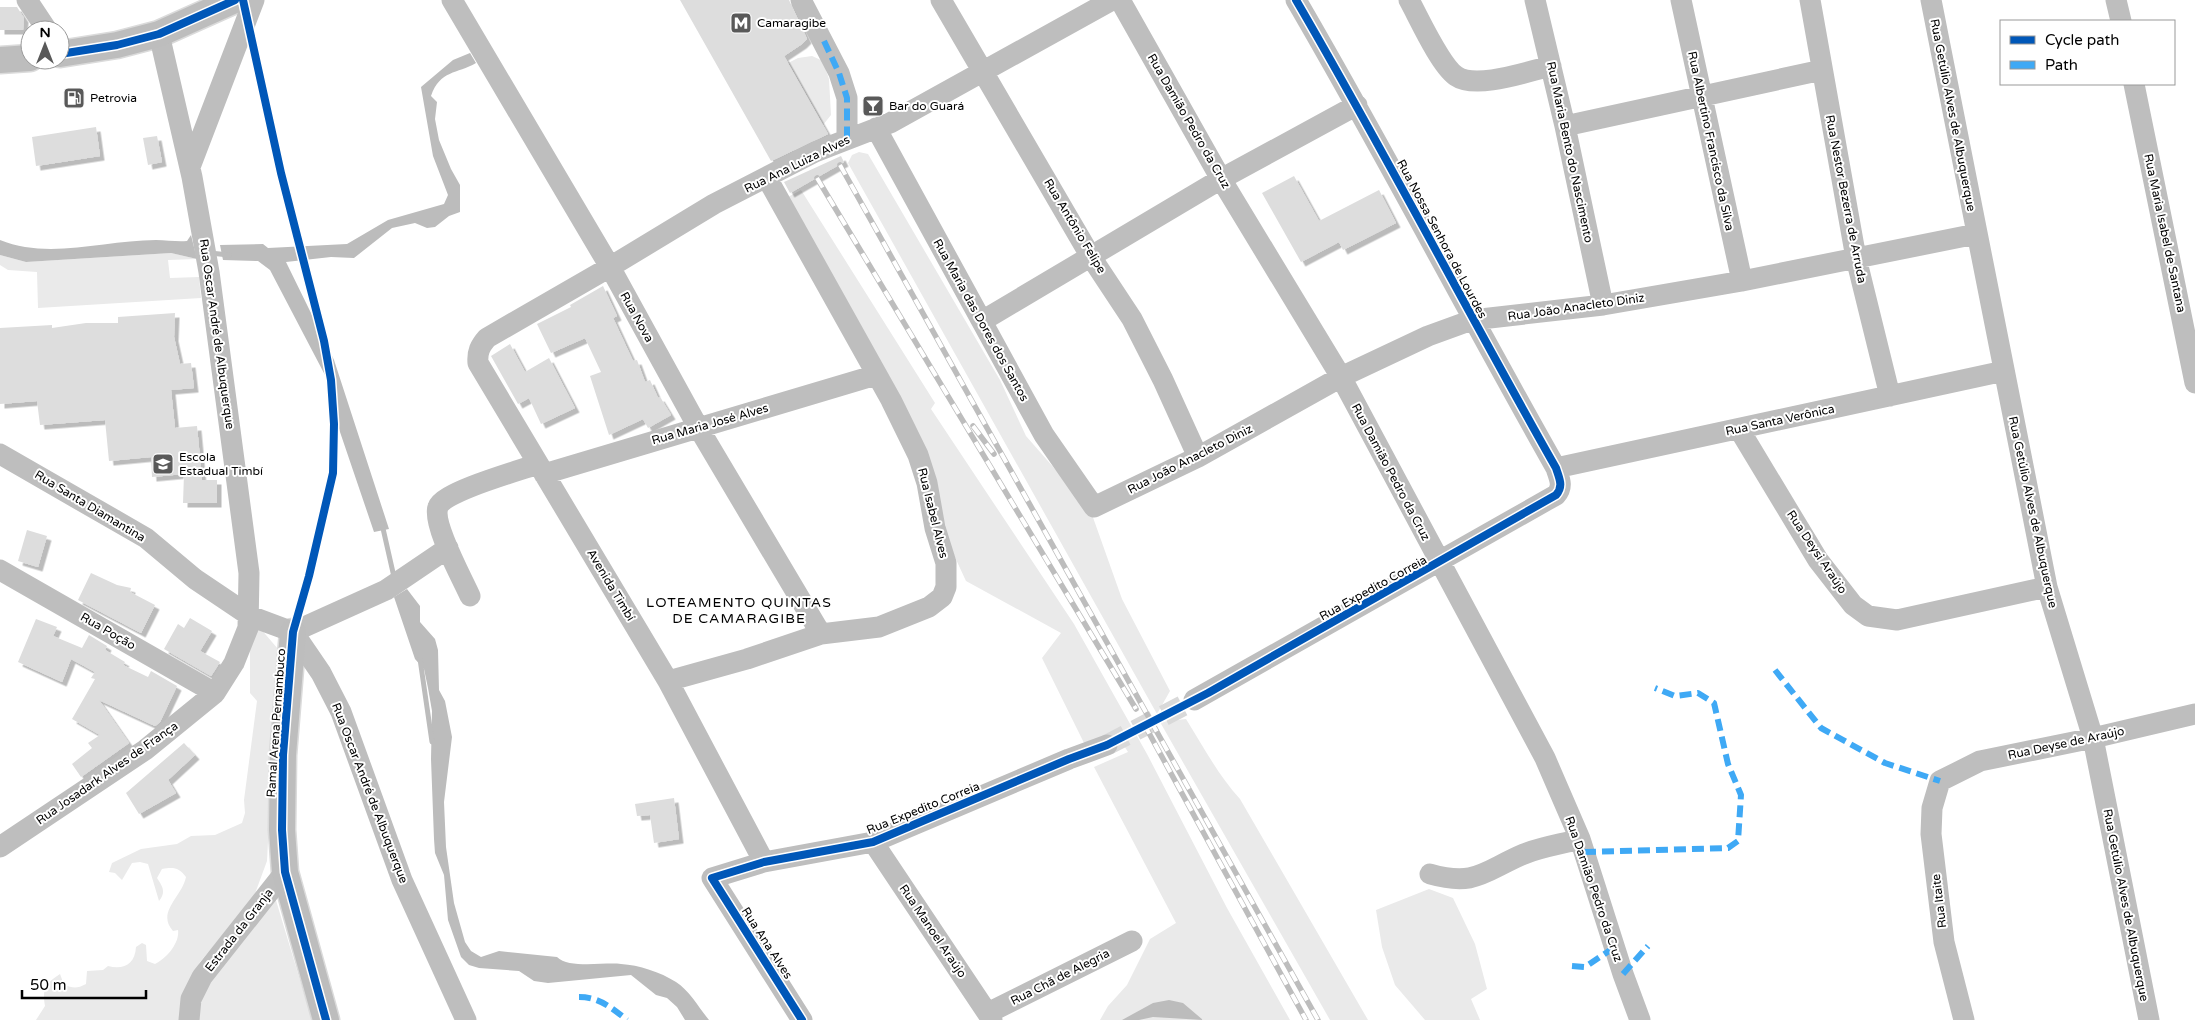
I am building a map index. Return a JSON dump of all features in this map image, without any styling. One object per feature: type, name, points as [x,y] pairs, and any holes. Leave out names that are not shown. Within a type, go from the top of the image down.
[{"type":"main road","points":[[70,52],[117,45],[159,34],[234,0]]},
{"type":"main road","points":[[0,60],[20,59]]},
{"type":"main road","name":"Ramal Arena Pernambuco","points":[[293,632],[283,755],[282,830],[285,872],[326,1020]]},
{"type":"street","points":[[27,0],[40,20]]},
{"type":"street","points":[[190,167],[254,0]]},
{"type":"street","name":"Rua Nova","points":[[452,0],[610,267],[698,427],[821,634]]},
{"type":"street","points":[[801,0],[839,73],[846,98],[847,138]]},
{"type":"street","name":"Rua Antônio Felipe","points":[[941,0],[1091,256],[1132,319],[1149,350],[1198,458]]},
{"type":"street","name":"Rua Ana Luiza Alves","points":[[487,338],[714,204],[816,152],[876,128],[1112,0]]},
{"type":"street","name":"Rua Damião Pedro da Cruz","points":[[1120,0],[1221,179],[1341,377],[1545,758],[1580,839],[1622,974],[1640,1020]]},
{"type":"street","name":"Rua Nossa Senhora de Lourdes","points":[[1296,0],[1357,105],[1472,320],[1556,468],[1561,483],[1560,490]]},
{"type":"street","points":[[1409,0],[1444,62],[1456,77],[1473,81],[1493,79],[1551,66]]},
{"type":"street","name":"Rua Maria Bento do Nascimento","points":[[1535,0],[1604,305]]},
{"type":"street","name":"Rua Albertino Francisco da Silva","points":[[1680,0],[1742,281]]},
{"type":"street","name":"Rua Nestor Bezerra de Arruda","points":[[1810,0],[1856,258],[1890,396]]},
{"type":"street","name":"Rua Getúlio Alves de Albuquerque","points":[[1931,0],[2047,587],[2093,738],[2149,1020]]},
{"type":"street","points":[[2116,0],[2121,20]]},
{"type":"street","name":"Rua Oscar André de Albuquerque","points":[[159,34],[190,167],[209,272],[249,573],[250,616]]},
{"type":"street","points":[[1565,126],[1702,98],[1822,70]]},
{"type":"street","name":"Rua Maria Isabel de Santana","points":[[2134,85],[2195,383]]},
{"type":"street","points":[[982,321],[1221,179],[1357,105]]},
{"type":"street","name":"Rua Maria das Dores dos Santos","points":[[876,128],[1044,435],[1094,507]]},
{"type":"street","name":"Rua Isabel Alves","points":[[668,680],[747,659],[821,634],[879,627],[929,607],[942,597],[946,587],[946,563],[934,528],[927,483],[918,455],[767,178]]},
{"type":"street","name":"Rua João Anacleto Diniz","points":[[1094,507],[1198,458],[1341,377],[1428,336],[1472,320],[1604,305],[1742,281],[1976,234]]},
{"type":"street","name":"Avenida Timbí","points":[[487,338],[480,345],[478,363],[668,680],[764,862]]},
{"type":"street","name":"Rua Santa Verônica","points":[[1556,468],[2004,370]]},
{"type":"street","name":"Rua Maria José Alves","points":[[470,596],[448,548],[437,517],[438,505],[447,496],[698,427],[876,375]]},
{"type":"street","name":"Rua Deysi Araújo","points":[[1739,429],[1818,560],[1853,605],[1868,616],[1897,620],[2047,587]]},
{"type":"street","name":"Rua Santa Diamantina","points":[[0,454],[146,538],[195,579],[250,616]]},
{"type":"street","name":"Rua Expedito Correia","points":[[1194,700],[1439,563],[1556,495],[1560,490]]},
{"type":"street","points":[[250,616],[293,632],[386,590],[405,579],[448,548]]},
{"type":"street","name":"Rua Poção","points":[[0,570],[215,692]]},
{"type":"street","name":"Rua Josadark Alves de França","points":[[0,848],[145,750],[215,692],[234,663],[248,628],[250,616]]},
{"type":"street","name":"Rua Oscar André de Albuquerque","points":[[293,632],[322,673],[341,712],[402,880],[466,1020]]},
{"type":"street","name":"Rua Deyse de Araújo","points":[[1940,781],[1980,761],[2093,738],[2195,714]]},
{"type":"street","name":"Rua Expedito Correia","points":[[712,878],[764,862],[874,842],[1069,759],[1107,745]]},
{"type":"street","name":"Rua Itaite","points":[[1940,781],[1932,808],[1931,834],[1944,942],[1964,1020]]},
{"type":"street","points":[[1430,874],[1448,879],[1464,880],[1484,876],[1526,854],[1580,839]]},
{"type":"street","name":"Rua Manoel Araújo","points":[[874,842],[990,1016]]},
{"type":"street","name":"Estrada da Granja","points":[[189,1020],[192,999],[202,977],[285,872]]},
{"type":"street","name":"Rua Ana Alves","points":[[712,878],[802,1020]]},
{"type":"street","name":"Rua Chã de Alegria","points":[[990,1016],[1132,941]]},
{"type":"shaded area","points":[[470,53],[476,63],[444,77],[439,81],[431,96],[437,102],[435,119],[439,140],[460,185],[460,212],[449,216],[435,227],[427,228],[415,223],[392,228],[354,258],[331,257],[286,262],[334,360],[389,529],[374,532],[340,432],[326,377],[270,270],[258,261],[223,260],[220,245],[263,244],[268,248],[347,244],[388,220],[444,204],[448,195],[433,156],[421,87],[453,60]]},
{"type":"shaded area","points":[[812,56],[823,61],[829,79],[831,115],[823,125],[788,63],[798,58]]},
{"type":"shaded area","points":[[859,152],[868,154],[1000,380],[1026,436],[1090,509],[1122,599],[1170,691],[1157,714],[848,163],[852,155]]},
{"type":"shaded area","points":[[801,190],[935,403],[931,409],[1074,624],[1147,754],[1227,908],[1290,1020],[1100,1020],[1108,1006],[1127,985],[1150,939],[1176,923],[1094,767],[1128,752],[1116,733],[1085,745],[1042,658],[1061,633],[966,581],[788,197]]},
{"type":"shaded area","points":[[191,235],[197,259],[171,253],[26,262],[0,255],[0,240],[19,246],[57,249],[137,241],[187,241]]},
{"type":"shaded area","points":[[171,253],[197,259],[168,260],[170,278],[199,277],[201,298],[38,308],[37,272],[8,270],[0,265],[0,255],[26,262]]},
{"type":"shaded area","points":[[407,589],[420,606],[420,622],[435,639],[438,650],[439,690],[445,701],[452,737],[444,802],[446,847],[454,903],[465,942],[471,951],[481,957],[499,951],[557,957],[562,961],[578,964],[621,964],[642,967],[663,975],[681,985],[709,1020],[685,1020],[677,1007],[667,998],[656,995],[631,975],[548,983],[534,981],[519,971],[479,968],[469,965],[461,957],[448,920],[444,875],[435,853],[431,759],[432,711],[428,688],[424,669],[415,659],[394,597]]},
{"type":"shaded area","points":[[254,621],[278,649],[267,861],[253,899],[200,962],[184,997],[180,1020],[36,1020],[45,1006],[44,991],[46,987],[60,974],[64,985],[80,987],[86,984],[87,971],[103,970],[108,966],[124,966],[131,962],[136,947],[142,943],[146,945],[147,961],[155,964],[164,958],[175,945],[178,930],[173,931],[167,917],[186,877],[181,871],[176,869],[162,869],[157,878],[163,890],[159,901],[148,864],[132,863],[122,880],[115,873],[109,872],[112,863],[141,849],[177,844],[191,836],[215,835],[242,823],[245,813],[244,800],[257,701],[250,693],[250,647]]},
{"type":"shaded area","points":[[1186,719],[1218,770],[1240,799],[1368,1020],[1330,1020],[1160,722]]},
{"type":"shaded area","points":[[1429,889],[1453,898],[1475,944],[1487,989],[1471,999],[1480,1020],[1425,1020],[1395,985],[1382,947],[1376,910]]},
{"type":"shaded area","points":[[275,897],[312,1020],[197,1020],[203,992]]},
{"type":"shaded area","points":[[1169,1000],[1183,1003],[1203,1020],[1153,1017],[1139,1020],[1122,1020],[1153,1003]]},
{"type":"building","points":[[680,0],[789,0],[807,39],[784,56],[828,134],[771,161]]},
{"type":"building","points":[[0,7],[17,7],[24,18],[24,20],[20,20],[20,30],[0,30]]},
{"type":"building","points":[[96,127],[100,156],[36,166],[32,137]]},
{"type":"building","points":[[157,136],[162,162],[148,165],[143,138]]},
{"type":"building","points":[[841,156],[844,162],[790,193],[784,182]]},
{"type":"building","points":[[1294,176],[1319,221],[1379,190],[1396,223],[1343,250],[1339,242],[1301,262],[1262,193]]},
{"type":"building","points":[[603,286],[617,316],[613,318],[633,361],[637,360],[645,382],[650,380],[658,398],[660,397],[671,415],[648,428],[643,419],[609,435],[590,376],[601,372],[585,338],[551,353],[537,324],[571,307],[570,305]]},
{"type":"building","points":[[175,313],[174,337],[180,364],[191,363],[194,388],[171,390],[175,428],[197,426],[202,480],[217,480],[217,503],[183,503],[184,474],[152,477],[151,457],[109,461],[105,420],[40,425],[37,401],[0,404],[0,328],[52,325],[52,328],[86,323],[118,323],[118,317]]},
{"type":"building","points":[[510,344],[525,372],[549,358],[575,408],[541,424],[529,398],[518,404],[491,356]]},
{"type":"building","points":[[27,530],[47,536],[38,567],[18,561]]},
{"type":"building","points":[[91,573],[117,585],[131,588],[130,592],[155,605],[141,633],[78,600]]},
{"type":"building","points":[[190,618],[212,631],[200,651],[220,662],[211,676],[164,649],[178,624],[184,628]]},
{"type":"building","points":[[36,619],[57,627],[53,636],[82,648],[89,635],[107,646],[105,650],[125,662],[123,665],[148,677],[151,671],[177,686],[160,722],[155,726],[99,700],[129,743],[81,777],[72,764],[92,748],[88,743],[100,735],[72,719],[95,679],[91,678],[95,672],[71,659],[62,682],[18,662]]},
{"type":"building","points":[[184,743],[195,755],[168,780],[176,793],[139,814],[126,793]]},
{"type":"building","points":[[674,798],[679,839],[654,843],[650,815],[637,816],[635,804]]},
{"type":"waterway","points":[[210,253],[229,255]]},
{"type":"waterway","points":[[382,524],[394,577]]},
{"type":"waterway","points":[[420,659],[432,742]]},
{"type":"tunnel","points":[[1107,745],[1194,700]]},
{"type":"railway","points":[[840,165],[1318,1020]]},
{"type":"railway","points":[[817,178],[1136,709]]},
{"type":"railway","points":[[973,426],[994,454]]},
{"type":"railway","points":[[1144,724],[1306,1020]]},
{"type":"marked path","points":[[824,41],[839,73],[847,98],[847,138]]},
{"type":"marked path","points":[[1775,670],[1821,728],[1885,763],[1940,781]]},
{"type":"marked path","points":[[1584,852],[1728,848],[1738,841],[1741,795],[1728,764],[1714,703],[1698,693],[1675,696],[1655,688]]},
{"type":"marked path","points":[[1623,974],[1648,946]]},
{"type":"marked path","points":[[1572,966],[1585,967],[1615,947]]},
{"type":"marked path","points":[[579,997],[599,1001],[627,1020]]},
{"type":"cycle path","points":[[70,52],[117,45],[159,34],[235,0]]},
{"type":"cycle path","points":[[243,0],[281,173],[324,341],[331,380],[334,424],[333,473],[309,576],[293,632],[283,755],[282,830],[285,872],[326,1020]]},
{"type":"cycle path","points":[[802,1020],[712,878],[764,862],[873,842],[1069,759],[1107,745],[1208,693],[1556,495],[1560,488],[1556,468],[1296,0]]},
{"type":"place","name":"Camaragibe","points":[[741,23]]},
{"type":"place","name":"Petrovia","points":[[74,98]]},
{"type":"place","name":"Bar do Guará","points":[[873,106]]},
{"type":"place","name":"Escola Estadual Timbí","points":[[163,464]]},
{"type":"district","name":"LOTEAMENTO QUINTAS DE CAMARAGIBE","points":[[739,610]]}]
